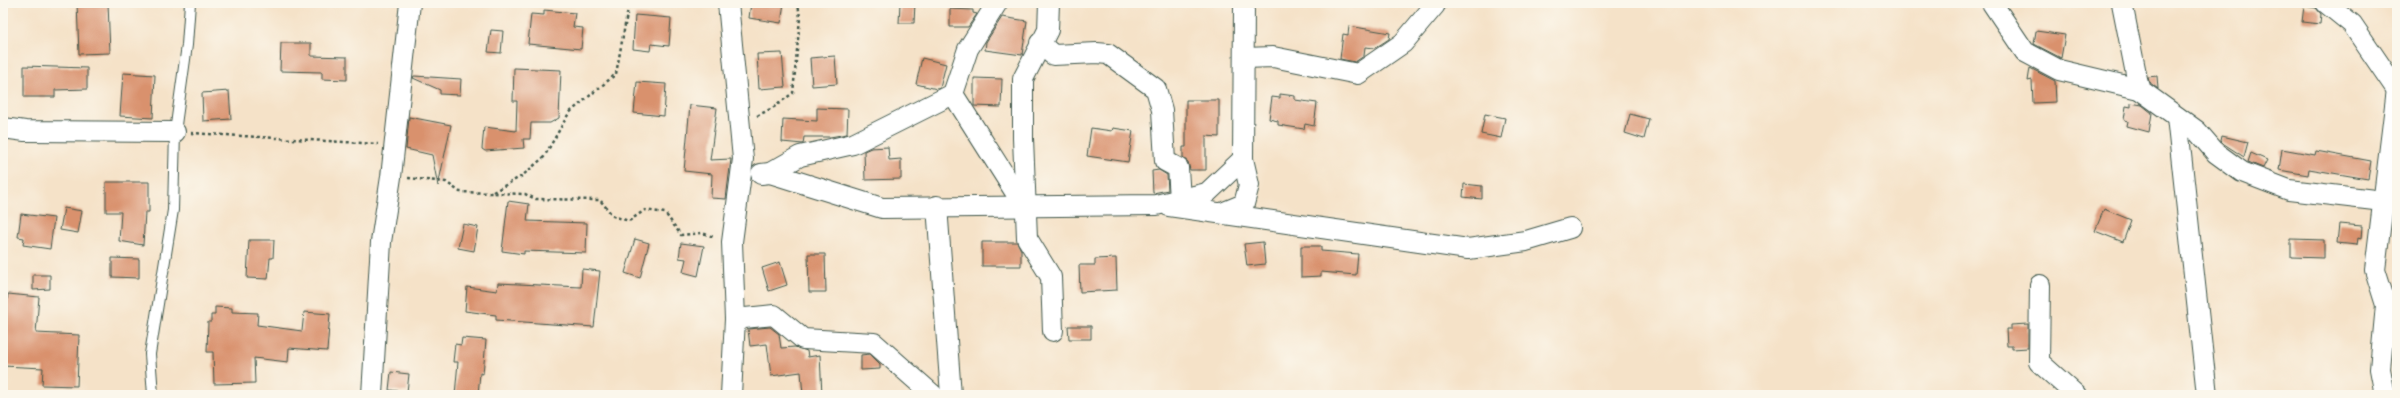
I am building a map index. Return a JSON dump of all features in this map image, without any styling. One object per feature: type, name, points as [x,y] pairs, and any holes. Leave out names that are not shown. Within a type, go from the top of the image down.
[{"type":"street","points":[[372,395],[381,242],[391,177],[410,3]]},
{"type":"street","points":[[728,3],[743,160],[742,177],[732,242],[735,319],[731,395]]},
{"type":"street","points":[[742,177],[770,173],[800,156],[853,144],[953,94],[968,49],[997,3]]},
{"type":"street","points":[[1049,3],[1048,30],[1040,43],[1023,79],[1024,207],[1027,238],[1051,277],[1053,331]]},
{"type":"street","points":[[1222,213],[1244,204],[1249,186],[1243,159],[1245,58],[1244,3]]},
{"type":"street","points":[[1992,3],[2025,52],[2059,70],[2139,89],[2197,131],[2216,153],[2242,172],[2288,190],[2383,201]]},
{"type":"street","points":[[2122,3],[2139,89]]},
{"type":"street","points":[[2326,3],[2352,24],[2397,89],[2374,270],[2389,287],[2380,369],[2385,395]]},
{"type":"street","points":[[1245,58],[1273,57],[1358,74],[1403,43],[1435,4]]},
{"type":"street","points":[[1040,43],[1053,55],[1108,54],[1156,89],[1162,110],[1164,160],[1178,168],[1180,199]]},
{"type":"street","points":[[953,94],[1024,207]]},
{"type":"street","points":[[2177,117],[2207,395]]},
{"type":"street","points":[[3,128],[25,131],[175,132]]},
{"type":"street","points":[[1156,205],[1207,193],[1243,159]]},
{"type":"street","points":[[770,173],[882,208],[936,206],[1024,207],[1156,205],[1222,213],[1468,250],[1526,241],[1570,228]]},
{"type":"street","points":[[936,206],[951,395]]},
{"type":"street","points":[[2040,285],[2039,362],[2076,395]]},
{"type":"street","points":[[735,319],[774,315],[803,339],[874,343],[933,395]]},
{"type":"lane","points":[[152,395],[150,354],[173,210],[175,132],[188,45],[190,3]]},
{"type":"path","points":[[492,193],[522,176],[544,157],[569,113],[616,74],[629,3]]},
{"type":"path","points":[[739,124],[774,108],[793,93],[800,18],[798,3]]},
{"type":"path","points":[[175,132],[394,145]]},
{"type":"path","points":[[391,177],[446,182],[460,192],[524,194],[536,199],[600,200],[613,216],[628,221],[644,210],[665,213],[681,235],[702,233],[732,242]]},
{"type":"building","points":[[77,3],[108,3],[110,53],[79,54]]},
{"type":"building","points":[[751,3],[784,3],[781,23],[749,18]]},
{"type":"building","points":[[900,3],[915,3],[914,23],[899,23]]},
{"type":"building","points":[[2304,6],[2316,8],[2321,14],[2320,24],[2302,22]]},
{"type":"building","points":[[950,9],[973,10],[973,13],[977,14],[968,27],[950,27]]},
{"type":"building","points":[[544,10],[575,13],[573,27],[583,28],[581,49],[528,44],[531,14],[544,15]]},
{"type":"building","points":[[635,15],[671,18],[669,46],[651,44],[650,51],[633,49]]},
{"type":"building","points":[[1002,17],[1027,21],[1022,55],[985,50],[986,42]]},
{"type":"building","points":[[1349,26],[1390,33],[1389,39],[1375,48],[1365,47],[1364,56],[1355,62],[1340,59],[1343,34],[1348,35]]},
{"type":"building","points":[[491,30],[503,31],[501,53],[488,52]]},
{"type":"building","points":[[2036,31],[2065,35],[2061,58],[2034,44]]},
{"type":"building","points":[[281,43],[311,43],[311,56],[347,57],[347,80],[322,79],[322,72],[280,71]]},
{"type":"building","points":[[782,53],[785,87],[759,89],[757,54]]},
{"type":"building","points":[[835,56],[837,84],[812,86],[810,58]]},
{"type":"building","points":[[922,58],[946,64],[940,88],[937,89],[916,84]]},
{"type":"building","points":[[24,66],[87,68],[87,89],[55,90],[55,97],[24,97]]},
{"type":"building","points":[[514,68],[561,70],[559,118],[550,123],[531,123],[530,139],[523,139],[524,148],[485,151],[482,149],[484,127],[516,131],[517,101],[513,101]]},
{"type":"building","points":[[2030,68],[2055,81],[2056,102],[2033,103],[2032,80],[2028,81]]},
{"type":"building","points":[[123,73],[155,75],[153,118],[120,116]]},
{"type":"building","points":[[414,76],[461,79],[460,95],[440,94],[440,90],[413,78]]},
{"type":"building","points":[[2157,76],[2158,89],[2149,82],[2148,77]]},
{"type":"building","points":[[974,78],[1002,79],[1001,107],[974,106]]},
{"type":"building","points":[[637,82],[666,84],[664,116],[634,113]]},
{"type":"building","points":[[229,91],[231,119],[203,121],[202,93]]},
{"type":"building","points":[[1280,94],[1295,96],[1295,100],[1317,103],[1314,126],[1305,124],[1304,129],[1278,125],[1278,121],[1269,119],[1272,97],[1280,98]]},
{"type":"building","points":[[1186,100],[1219,100],[1219,137],[1206,136],[1206,170],[1190,170],[1188,162],[1183,158],[1183,147],[1186,147]]},
{"type":"building","points":[[2131,103],[2142,105],[2152,113],[2149,132],[2127,126],[2128,121],[2124,120],[2126,106],[2131,107]]},
{"type":"building","points":[[690,105],[717,108],[710,160],[731,159],[726,199],[711,198],[712,174],[684,171]]},
{"type":"building","points":[[817,108],[848,109],[847,134],[830,137],[804,137],[803,144],[782,142],[783,119],[817,121]]},
{"type":"building","points":[[1485,114],[1505,118],[1501,138],[1481,134]]},
{"type":"building","points":[[1630,114],[1649,119],[1644,139],[1625,133]]},
{"type":"building","points":[[409,117],[451,125],[438,186],[432,155],[406,149]]},
{"type":"building","points":[[1091,128],[1112,131],[1113,128],[1133,131],[1128,162],[1087,156]]},
{"type":"building","points":[[2222,136],[2248,142],[2244,157],[2224,144],[2221,141]]},
{"type":"building","points":[[888,147],[889,160],[901,159],[901,179],[865,180],[864,151],[871,148]]},
{"type":"building","points":[[2282,149],[2315,155],[2316,151],[2371,161],[2368,179],[2309,169],[2308,175],[2279,170]]},
{"type":"building","points":[[2251,153],[2267,160],[2263,168],[2248,162]]},
{"type":"building","points":[[1159,170],[1167,175],[1168,190],[1153,193],[1152,171]]},
{"type":"building","points":[[106,182],[149,182],[149,212],[145,212],[143,245],[119,241],[121,212],[106,212]]},
{"type":"building","points":[[1464,184],[1482,186],[1482,199],[1463,197]]},
{"type":"building","points":[[508,201],[529,204],[527,221],[587,223],[586,253],[524,251],[524,254],[502,251]]},
{"type":"building","points":[[64,208],[82,211],[78,233],[60,230]]},
{"type":"building","points":[[2104,209],[2131,220],[2123,242],[2095,231]]},
{"type":"building","points":[[21,214],[54,218],[50,249],[23,245],[24,238],[18,237]]},
{"type":"building","points":[[463,224],[478,227],[474,251],[458,248]]},
{"type":"building","points":[[2339,224],[2362,226],[2361,239],[2358,238],[2357,245],[2337,243]]},
{"type":"building","points":[[635,239],[649,243],[640,278],[625,273]]},
{"type":"building","points":[[2291,239],[2324,240],[2324,258],[2291,257]]},
{"type":"building","points":[[249,240],[274,240],[273,258],[270,258],[268,279],[247,278]]},
{"type":"building","points":[[982,242],[1017,242],[1021,250],[1021,266],[982,266]]},
{"type":"building","points":[[1263,242],[1265,264],[1247,266],[1244,244]]},
{"type":"building","points":[[681,243],[704,246],[698,276],[683,272],[686,259],[679,258]]},
{"type":"building","points":[[1301,246],[1321,246],[1321,251],[1358,254],[1356,275],[1321,272],[1321,276],[1301,277]]},
{"type":"building","points":[[808,254],[825,254],[826,292],[809,292]]},
{"type":"building","points":[[112,258],[139,259],[139,278],[112,277]]},
{"type":"building","points":[[1116,258],[1117,290],[1080,292],[1079,265],[1095,265],[1095,259]]},
{"type":"building","points":[[780,262],[787,285],[769,291],[762,268]]},
{"type":"building","points":[[582,269],[600,271],[594,327],[496,320],[496,315],[465,311],[467,287],[497,291],[498,283],[581,287]]},
{"type":"building","points":[[33,275],[50,275],[50,289],[33,290]]},
{"type":"building","points":[[8,294],[39,297],[36,333],[79,335],[77,386],[42,385],[43,368],[3,366],[3,333]]},
{"type":"building","points":[[215,307],[232,308],[232,312],[258,313],[257,325],[302,331],[304,312],[330,314],[327,351],[289,348],[288,362],[254,358],[255,383],[214,384],[213,352],[207,352],[208,322],[211,322],[211,315],[215,315]]},
{"type":"building","points":[[2028,324],[2028,348],[2012,349],[2012,346],[2007,346],[2006,329],[2011,329],[2011,325]]},
{"type":"building","points":[[1068,326],[1091,326],[1091,339],[1069,339]]},
{"type":"building","points":[[770,327],[779,334],[781,348],[795,347],[807,351],[808,357],[820,355],[822,395],[803,395],[801,372],[771,376],[767,344],[750,346],[748,329]]},
{"type":"building","points":[[462,338],[486,340],[483,374],[480,373],[478,395],[455,395],[458,362],[453,362],[455,344],[461,345]]},
{"type":"building","points":[[870,354],[880,364],[880,369],[861,370],[861,355]]},
{"type":"building","points":[[391,372],[409,374],[407,392],[389,390]]}]
